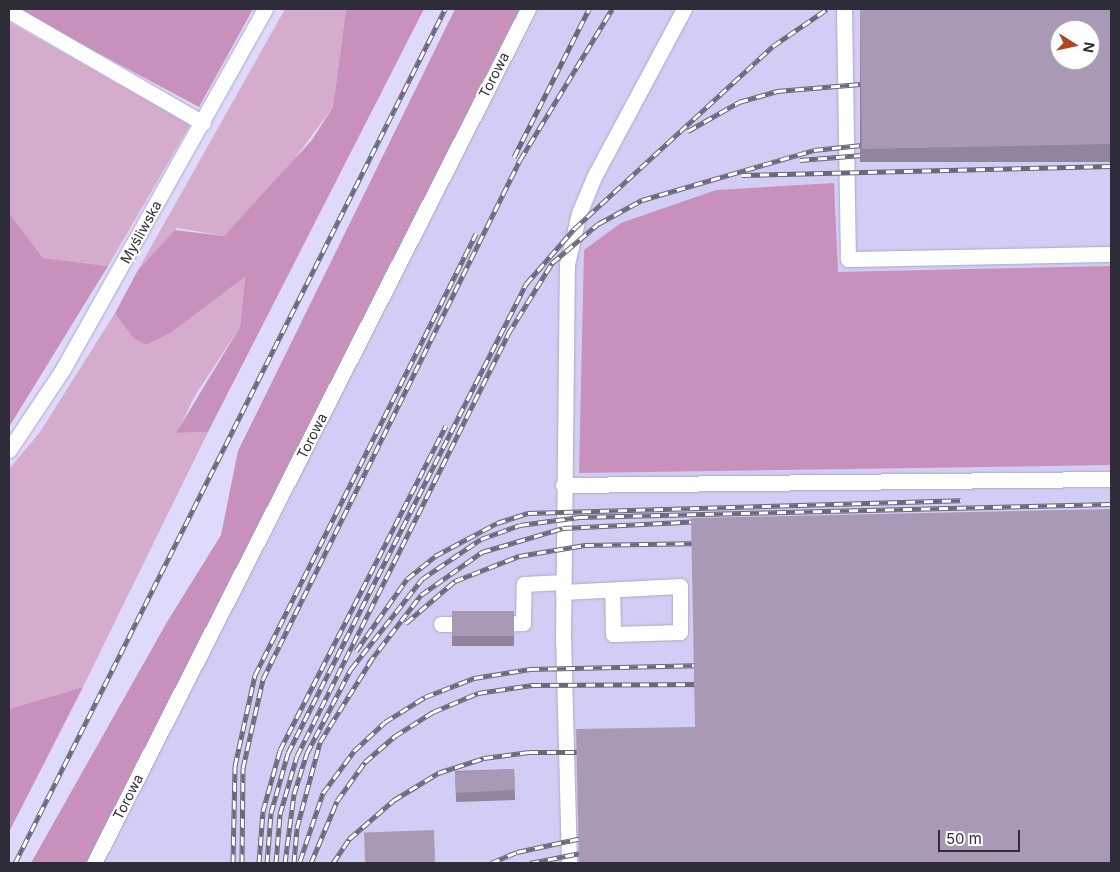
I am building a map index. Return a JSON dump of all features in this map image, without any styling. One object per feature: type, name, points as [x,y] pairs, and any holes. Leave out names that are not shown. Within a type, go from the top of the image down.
[{"type":"street","name":"Myśliwska","points":[[9,450],[63,370],[203,123],[265,9]]},
{"type":"street","name":"Torowa","points":[[94,863],[528,9]]},
{"type":"street","points":[[569,863],[562,485],[563,339],[567,264],[574,229],[595,175],[684,9]]},
{"type":"street","points":[[844,9],[848,259],[1111,254]]},
{"type":"street","points":[[9,11],[203,123]]},
{"type":"street","points":[[562,485],[1111,478]]},
{"type":"street","points":[[441,624],[523,623],[524,584],[563,587],[680,586],[680,632],[613,634],[612,595]]},
{"type":"shaded area","points":[[16,9],[253,9],[199,107]]},
{"type":"shaded area","points":[[285,9],[346,9],[333,107],[287,169],[224,236],[177,228],[138,270]]},
{"type":"shaded area","points":[[346,9],[424,9],[208,432],[176,433],[240,327],[245,277],[172,332],[146,345],[133,338],[115,313],[138,270],[175,230],[224,236],[312,140],[333,107]]},
{"type":"shaded area","points":[[455,9],[520,9],[88,863],[31,863],[167,622],[221,535],[238,451]]},
{"type":"shaded area","points":[[535,9],[1111,9],[1111,863],[102,863]]},
{"type":"shaded area","points":[[9,22],[190,125],[108,266],[43,258],[9,213]]},
{"type":"shaded area","points":[[834,183],[838,272],[1111,266],[1111,465],[579,473],[584,250],[621,223],[716,190]]},
{"type":"shaded area","points":[[9,213],[43,258],[108,266],[9,427]]},
{"type":"shaded area","points":[[245,277],[240,327],[194,397],[177,433],[208,432],[83,687],[9,709],[9,469],[40,432],[115,313],[133,338],[146,345],[172,332]]},
{"type":"shaded area","points":[[83,687],[9,832],[9,709]]},
{"type":"building","points":[[860,9],[1111,9],[1111,144],[862,149]]},
{"type":"building","points":[[1111,509],[1111,863],[579,863],[576,729],[695,727],[691,518]]},
{"type":"building","points":[[452,611],[514,611],[514,636],[452,636]]},
{"type":"building","points":[[514,769],[515,790],[456,793],[455,772]]},
{"type":"building","points":[[434,830],[435,863],[365,863],[364,832]]},
{"type":"railway","points":[[15,863],[445,9]]},
{"type":"railway","points":[[514,157],[589,9]]},
{"type":"railway","points":[[242,863],[243,768],[263,679],[520,160],[612,9]]},
{"type":"railway","points":[[267,863],[271,813],[288,753],[526,284],[574,229],[773,46],[827,9]]},
{"type":"railway","points":[[688,131],[739,102],[777,91],[861,84]]},
{"type":"railway","points":[[276,863],[280,814],[297,756],[508,334],[552,263],[598,224],[642,200],[814,150],[862,145]]},
{"type":"railway","points":[[800,160],[862,155]]},
{"type":"railway","points":[[742,175],[1111,166]]},
{"type":"railway","points":[[233,863],[235,766],[255,675],[476,233]]},
{"type":"railway","points":[[259,863],[263,811],[280,750],[446,426]]},
{"type":"railway","points":[[356,651],[407,579],[435,556],[497,523],[528,513],[961,500]]},
{"type":"railway","points":[[285,863],[294,794],[307,753],[351,669],[422,579],[481,539],[520,525],[579,517],[1111,504]]},
{"type":"railway","points":[[368,664],[421,595],[482,552],[563,528],[703,521]]},
{"type":"railway","points":[[406,623],[455,581],[519,556],[585,545],[705,543]]},
{"type":"railway","points":[[294,863],[297,828],[320,742],[372,659]]},
{"type":"railway","points":[[300,861],[323,793],[354,751],[385,722],[425,697],[474,678],[530,669],[707,665]]},
{"type":"railway","points":[[311,863],[337,801],[365,762],[395,736],[433,712],[478,693],[532,685],[708,684]]},
{"type":"railway","points":[[333,863],[349,839],[394,800],[438,773],[484,758],[529,752],[590,752]]},
{"type":"railway","points":[[491,863],[517,852],[591,836]]},
{"type":"railway","points":[[530,863],[591,851]]}]
